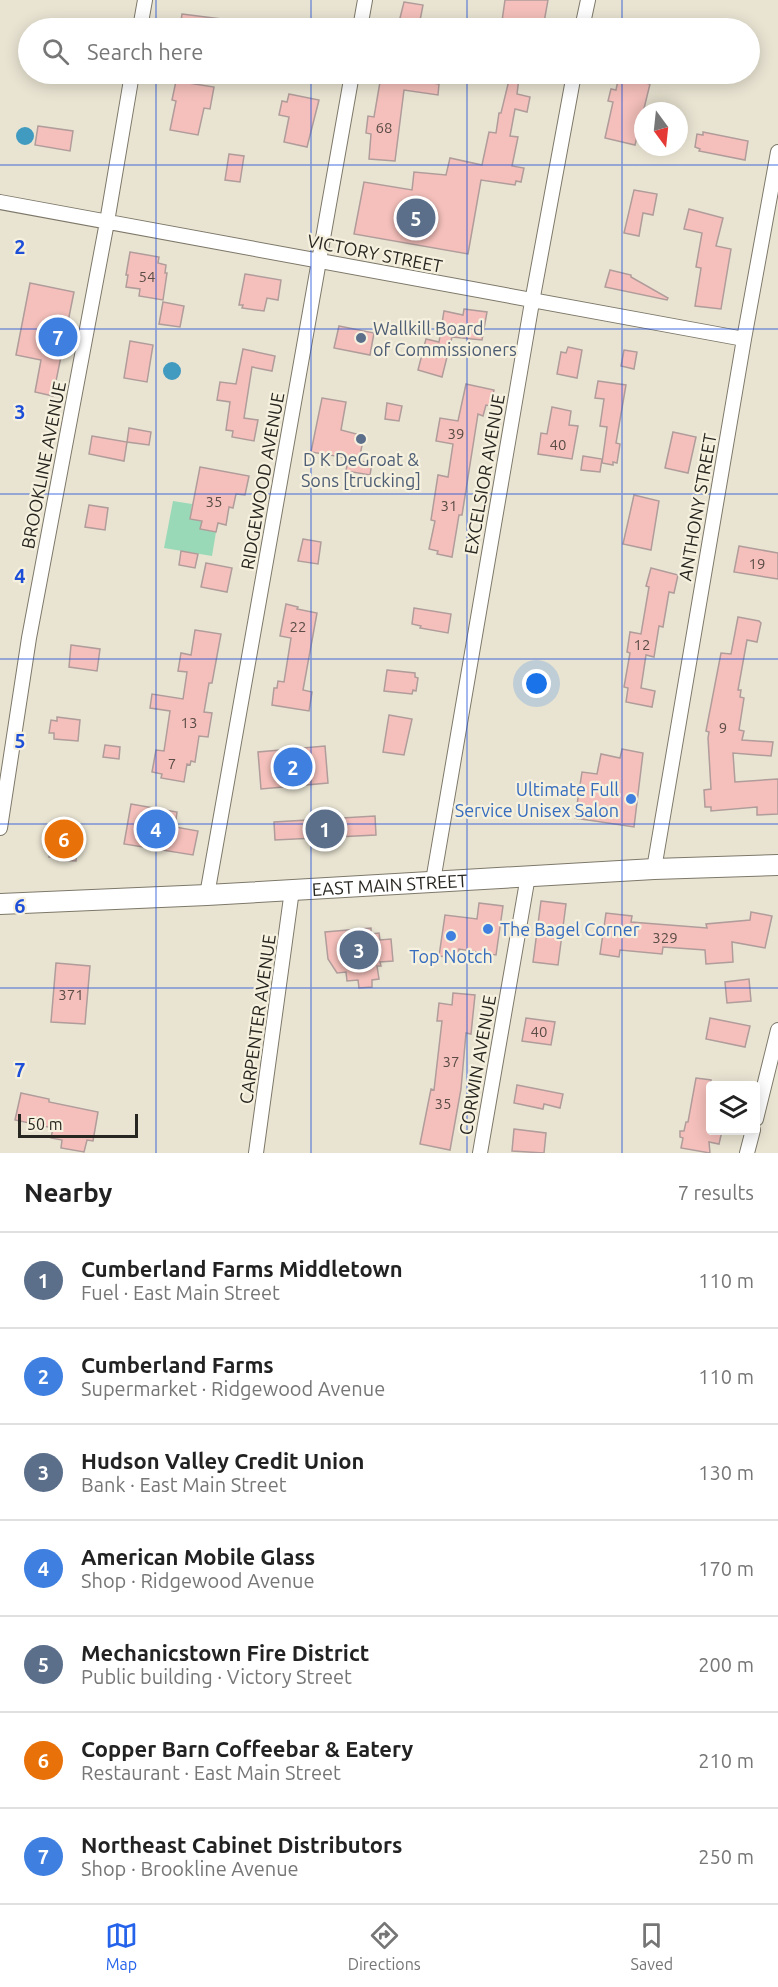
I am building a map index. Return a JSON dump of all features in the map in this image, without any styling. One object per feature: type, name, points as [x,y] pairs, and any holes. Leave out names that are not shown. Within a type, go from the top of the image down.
[{"type":"main road","name":"EAST MAIN STREET","points":[[0,904],[207,895],[433,880],[778,865]]},
{"type":"street","points":[[141,18],[144,0]]},
{"type":"street","points":[[362,18],[365,0]]},
{"type":"street","points":[[584,18],[588,0]]},
{"type":"street","name":"BROOKLINE AVENUE","points":[[0,828],[29,638],[130,84]]},
{"type":"street","name":"RIDGEWOOD AVENUE","points":[[207,895],[350,84]]},
{"type":"street","name":"EXCELSIOR AVENUE","points":[[433,880],[532,302],[572,84]]},
{"type":"street","name":"ANTHONY STREET","points":[[654,869],[778,152]]},
{"type":"street","name":"VICTORY STREET","points":[[0,202],[319,260],[532,302],[744,339]]},
{"type":"street","name":"CORWIN AVENUE","points":[[480,1153],[528,876]]},
{"type":"street","name":"CARPENTER AVENUE","points":[[256,1153],[292,890]]},
{"type":"street","points":[[760,1103],[778,1030]]},
{"type":"street","points":[[747,1153],[752,1135]]},
{"type":"green space","points":[[173,501],[192,504],[190,519],[202,521],[201,529],[216,532],[212,556],[164,548]]},
{"type":"water","points":[[21,127],[29,127],[34,132],[32,143],[21,145],[16,140],[16,132]]},
{"type":"water","points":[[172,362],[178,365],[181,371],[178,377],[172,380],[166,377],[163,371],[166,365]]},
{"type":"building","points":[[505,0],[548,0],[545,18],[502,18]]},
{"type":"building","points":[[404,2],[423,5],[421,18],[400,18]]},
{"type":"building","points":[[182,14],[213,18],[181,18]]},
{"type":"building","points":[[175,84],[214,87],[210,109],[204,108],[198,135],[170,130],[176,101],[172,100]]},
{"type":"building","points":[[380,84],[439,84],[438,95],[404,90],[395,161],[369,159],[371,134],[366,133],[368,116],[374,117]]},
{"type":"building","points":[[508,84],[518,84],[517,94],[530,97],[527,112],[515,109],[510,136],[518,137],[512,166],[524,168],[521,182],[516,181],[515,185],[481,180],[468,254],[354,234],[364,182],[412,190],[414,172],[446,175],[450,158],[482,165],[489,132],[496,133],[499,113],[501,113]]},
{"type":"building","points":[[617,84],[650,84],[646,102],[634,102],[634,145],[605,138],[613,102],[608,101],[611,89],[616,90]]},
{"type":"building","points":[[289,94],[319,100],[307,147],[284,142],[289,117],[279,115],[282,101],[287,102]]},
{"type":"building","points":[[38,126],[73,131],[70,151],[35,145]]},
{"type":"building","points":[[703,132],[748,141],[745,160],[699,151],[700,149],[695,147],[697,134],[703,135]]},
{"type":"building","points":[[229,154],[244,156],[240,182],[225,180]]},
{"type":"building","points":[[634,190],[657,194],[653,215],[643,213],[639,236],[624,233]]},
{"type":"building","points":[[689,209],[723,218],[716,246],[731,249],[721,309],[695,306],[701,268],[696,267],[702,233],[684,229]]},
{"type":"building","points":[[130,252],[159,257],[158,263],[166,265],[163,300],[139,296],[140,289],[126,287]]},
{"type":"building","points":[[610,270],[631,275],[668,298],[667,300],[605,287]]},
{"type":"building","points":[[245,274],[281,280],[278,300],[267,298],[264,311],[242,308],[243,305],[239,305]]},
{"type":"building","points":[[30,283],[74,292],[53,396],[35,392],[41,360],[16,355]]},
{"type":"building","points":[[163,302],[184,306],[180,327],[159,324]]},
{"type":"building","points":[[464,309],[487,312],[482,340],[452,337],[442,377],[418,370],[426,339],[439,342],[444,311],[463,315]]},
{"type":"building","name":"Wallkill Board of Commissioners","points":[[339,326],[374,333],[370,355],[334,348]]},
{"type":"building","points":[[130,341],[153,345],[147,382],[124,378]]},
{"type":"building","points":[[568,347],[582,350],[577,378],[557,374],[561,352],[566,353]]},
{"type":"building","points":[[243,349],[275,356],[272,371],[252,367],[244,418],[258,420],[254,441],[232,437],[233,431],[226,430],[230,402],[217,400],[220,382],[236,384]]},
{"type":"building","points":[[624,350],[637,352],[634,369],[621,366]]},
{"type":"building","points":[[598,381],[626,385],[616,443],[620,444],[617,463],[613,462],[613,465],[602,463],[607,427],[600,426],[604,399],[595,398]]},
{"type":"building","points":[[466,384],[494,390],[491,406],[486,405],[483,416],[478,414],[462,515],[459,515],[452,557],[437,554],[438,551],[429,549],[435,521],[431,520],[438,475],[448,477],[453,444],[436,441],[440,418],[458,421]]},
{"type":"building","points":[[322,398],[346,402],[341,430],[364,436],[359,460],[311,452]]},
{"type":"building","points":[[387,403],[402,406],[399,421],[385,419]]},
{"type":"building","points":[[552,407],[571,411],[569,425],[578,426],[572,459],[538,454],[541,433],[547,434]]},
{"type":"building","points":[[129,428],[151,432],[149,445],[127,442]]},
{"type":"building","points":[[673,432],[696,437],[688,473],[665,468]]},
{"type":"building","points":[[92,436],[127,442],[124,461],[89,454]]},
{"type":"building","points":[[583,456],[602,459],[600,472],[581,470]]},
{"type":"building","points":[[348,459],[372,463],[370,475],[346,471]]},
{"type":"building","points":[[200,467],[249,476],[245,495],[236,494],[233,508],[229,507],[226,525],[218,523],[216,532],[200,529],[202,521],[190,519]]},
{"type":"building","points":[[634,495],[659,501],[651,550],[623,544]]},
{"type":"building","points":[[89,505],[108,508],[105,530],[85,527]]},
{"type":"building","points":[[303,539],[321,542],[318,564],[298,561]]},
{"type":"building","points":[[739,546],[778,553],[778,579],[734,572]]},
{"type":"building","points":[[181,551],[198,554],[195,568],[179,565]]},
{"type":"building","points":[[206,563],[232,568],[227,592],[201,587]]},
{"type":"building","points":[[651,568],[678,575],[674,593],[669,592],[663,627],[659,626],[654,657],[646,655],[641,688],[655,691],[652,707],[626,702],[628,688],[624,687],[630,653],[627,652],[630,632],[641,634],[649,587],[646,586]]},
{"type":"building","points":[[286,604],[317,613],[303,690],[312,692],[309,711],[272,705],[274,688],[277,688],[278,681],[284,682],[291,638],[280,636]]},
{"type":"building","points":[[414,608],[451,614],[448,633],[420,628],[421,626],[412,624]]},
{"type":"building","points":[[738,617],[761,623],[757,642],[747,640],[738,690],[741,690],[740,697],[744,698],[739,730],[744,731],[742,740],[773,742],[771,756],[733,753],[735,782],[778,779],[778,814],[757,815],[757,807],[711,811],[711,807],[705,807],[704,790],[711,789],[709,732],[706,731],[721,653],[731,654]]},
{"type":"building","points":[[195,630],[221,634],[204,712],[212,713],[208,737],[199,736],[195,762],[191,761],[190,765],[187,764],[184,782],[161,778],[162,774],[152,772],[156,750],[164,751],[170,711],[150,708],[152,694],[183,699],[187,672],[178,671],[181,653],[191,655]]},
{"type":"building","points":[[71,645],[100,649],[97,671],[69,667]]},
{"type":"building","points":[[387,670],[415,673],[415,677],[418,678],[416,691],[413,690],[412,694],[384,691]]},
{"type":"building","points":[[389,715],[412,719],[404,755],[383,752]]},
{"type":"building","points":[[57,717],[80,720],[78,741],[54,739],[54,733],[49,733],[51,720],[57,721]]},
{"type":"building","points":[[105,745],[120,747],[119,759],[103,757]]},
{"type":"building","points":[[325,746],[328,783],[261,789],[258,752]]},
{"type":"building","points":[[622,749],[643,753],[634,827],[575,818],[582,772],[597,774],[601,754],[620,758]]},
{"type":"building","points":[[131,804],[177,812],[175,827],[198,831],[193,855],[124,844]]},
{"type":"building","points":[[375,816],[376,835],[275,840],[274,822]]},
{"type":"building","points":[[51,825],[78,827],[76,861],[49,857]]},
{"type":"building","points":[[541,901],[566,904],[558,965],[533,962]]},
{"type":"building","points":[[479,903],[503,906],[496,955],[459,949],[458,958],[439,956],[445,915],[477,919]]},
{"type":"building","points":[[751,912],[772,916],[765,948],[732,942],[733,962],[706,964],[705,950],[663,947],[662,954],[620,950],[619,957],[600,954],[606,913],[632,916],[631,922],[707,928],[706,924],[750,920]]},
{"type":"building","points":[[371,928],[371,934],[379,933],[380,940],[391,939],[393,961],[380,962],[381,966],[377,966],[379,979],[372,980],[372,987],[359,988],[358,980],[347,981],[346,972],[337,973],[328,959],[325,932]]},
{"type":"building","points":[[56,963],[90,966],[85,1024],[51,1022]]},
{"type":"building","points":[[749,979],[751,1001],[727,1003],[725,982]]},
{"type":"building","points":[[453,993],[475,995],[471,1034],[466,1033],[461,1089],[450,1150],[420,1144],[431,1089],[434,1090],[442,1021],[437,1021],[439,1003],[452,1005]]},
{"type":"building","points":[[526,1018],[555,1022],[551,1045],[522,1041]]},
{"type":"building","points":[[710,1018],[750,1026],[745,1047],[706,1039]]},
{"type":"building","points":[[696,1078],[711,1080],[706,1081],[706,1135],[721,1135],[719,1144],[709,1142],[710,1153],[681,1148],[683,1138],[680,1137],[680,1131],[684,1131],[686,1122],[688,1122]]},
{"type":"building","points":[[517,1085],[563,1094],[560,1108],[544,1104],[543,1109],[514,1103]]},
{"type":"building","points":[[21,1093],[49,1099],[49,1102],[98,1112],[93,1141],[87,1140],[84,1152],[61,1148],[62,1140],[51,1138],[53,1128],[15,1120]]},
{"type":"building","points":[[514,1129],[546,1133],[544,1153],[512,1151]]},
{"type":"place","name":"Mechanicstown Fire District","points":[[416,218]]},
{"type":"place","name":"Northeast Cabinet Distributors","points":[[58,337]]},
{"type":"place","name":"Wallkill Board of Commissioners","points":[[361,338]]},
{"type":"place","name":"D K DeGroat & Sons [trucking]","points":[[361,439]]},
{"type":"place","name":"Cumberland Farms","points":[[293,767]]},
{"type":"place","name":"Ultimate Full Service Unisex Salon","points":[[631,799]]},
{"type":"place","name":"American Mobile Glass","points":[[156,829]]},
{"type":"place","name":"Cumberland Farms Middletown","points":[[325,829]]},
{"type":"place","name":"Copper Barn Coffeebar & Eatery","points":[[64,839]]},
{"type":"place","name":"The Bagel Corner","points":[[488,929]]},
{"type":"place","name":"Top Notch","points":[[451,936]]},
{"type":"place","name":"Hudson Valley Credit Union","points":[[359,950]]}]
